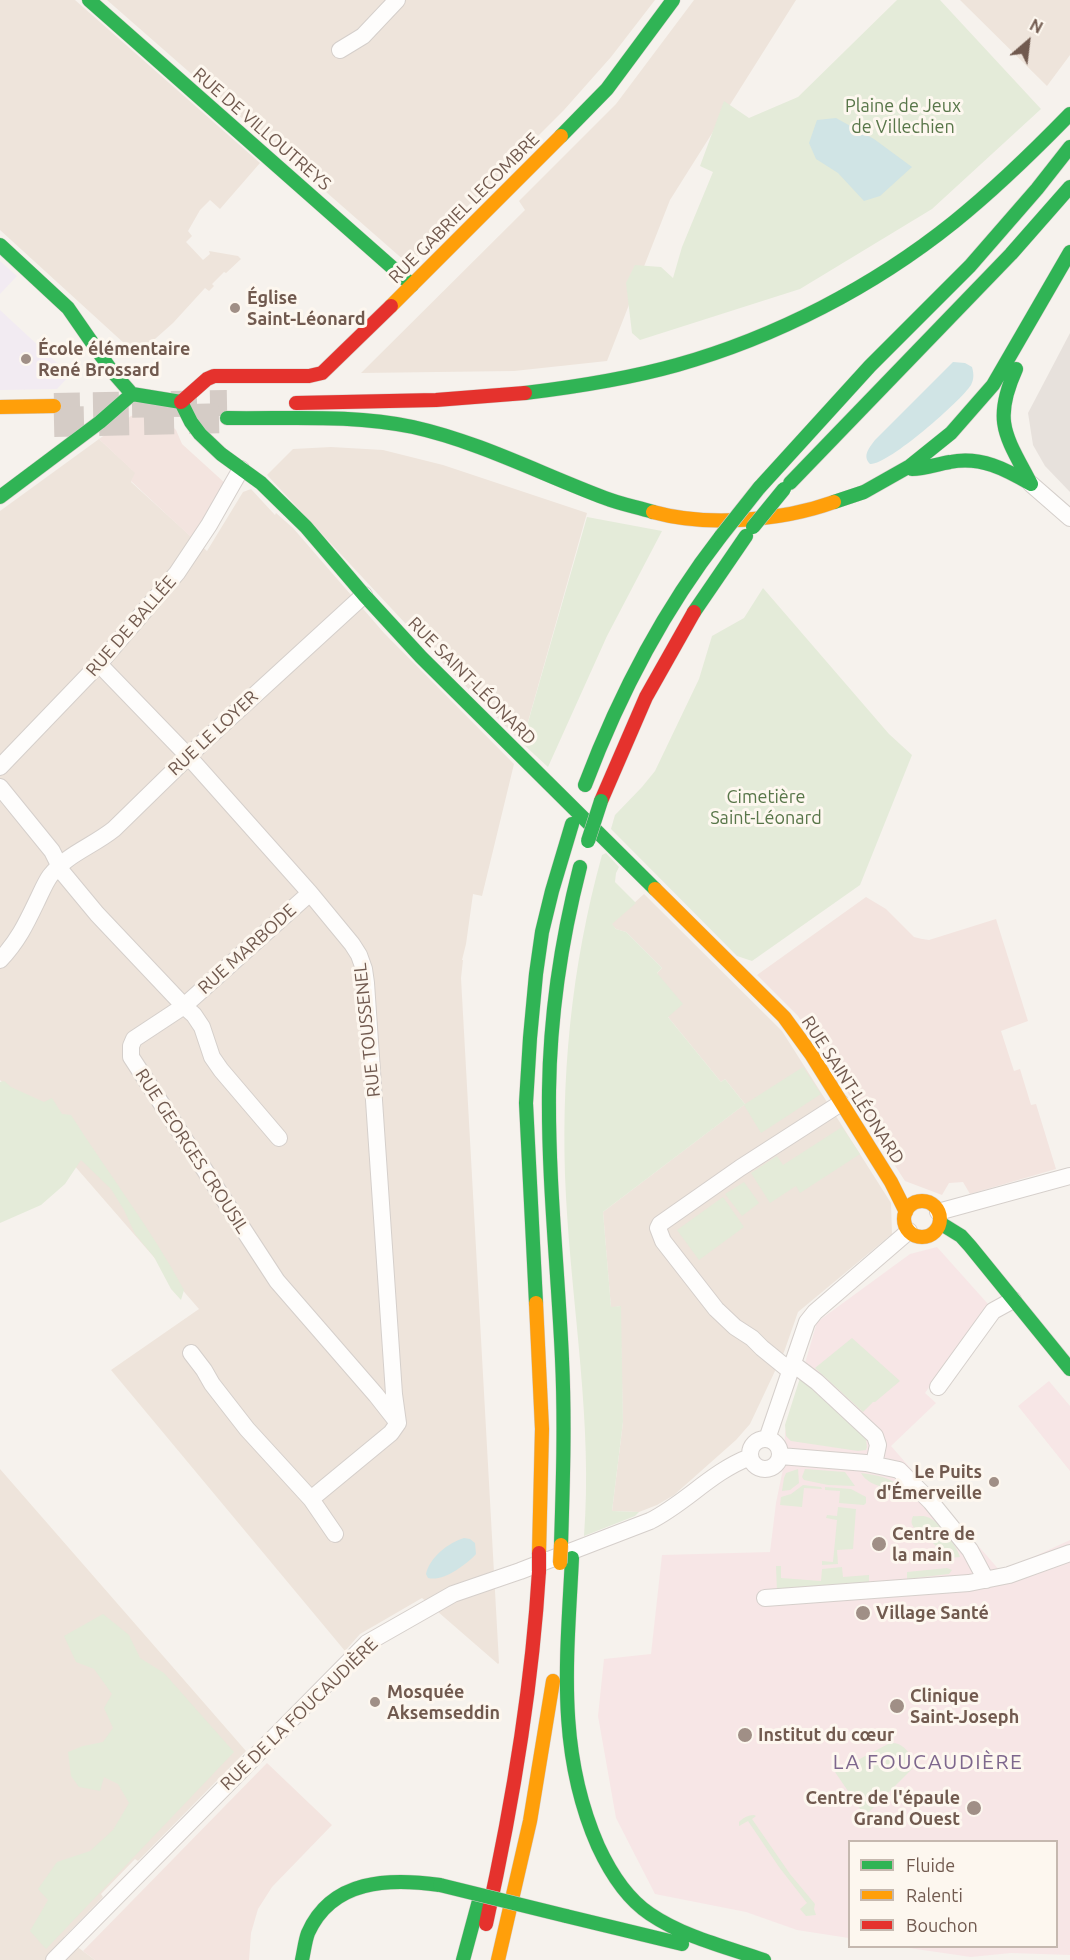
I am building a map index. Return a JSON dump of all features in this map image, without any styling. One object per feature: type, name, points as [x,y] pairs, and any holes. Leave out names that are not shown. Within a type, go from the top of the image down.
[{"type":"main road","name":"RUE DE VILLOUTREYS","points":[[88,0],[412,285]]},
{"type":"main road","name":"RUE GABRIEL LECOMBRE","points":[[181,402],[207,379],[214,376],[309,376],[322,373],[607,89],[673,0]]},
{"type":"main road","points":[[281,403],[474,398],[584,385],[668,368],[741,343],[810,314],[887,271],[941,233],[985,196],[1034,153],[1070,114]]},
{"type":"main road","points":[[477,1960],[514,1794],[537,1617],[542,1429],[526,1103],[533,994],[543,930],[558,870],[585,785],[609,723],[646,648],[677,596],[721,536],[759,488],[870,366],[970,266],[1070,147]]},
{"type":"main road","points":[[498,1960],[516,1891],[555,1668],[575,1452],[559,1317],[549,1123],[551,1045],[565,932],[588,841],[601,801],[632,726],[674,644],[703,597],[746,536],[784,489],[988,279],[1041,223],[1070,188]]},
{"type":"main road","points":[[0,244],[68,308],[111,370],[132,394],[181,402]]},
{"type":"main road","points":[[227,418],[349,419],[385,422],[452,438],[490,451],[610,500],[690,518],[767,518],[809,512],[848,500],[879,486],[927,455],[949,436],[989,391],[1070,252]]},
{"type":"main road","points":[[1025,330],[1024,352],[1004,397],[1002,423],[1009,443],[1031,483]]},
{"type":"main road","points":[[0,497],[100,422],[132,394]]},
{"type":"main road","name":"RUE SAINT-LÉONARD","points":[[181,402],[200,434],[261,483],[306,527],[421,657],[784,1017],[811,1054],[891,1182],[911,1207]]},
{"type":"main road","points":[[0,407],[54,406]]},
{"type":"main road","points":[[906,469],[927,469],[950,462],[993,463],[1031,483]]},
{"type":"main road","points":[[937,1223],[920,1237],[909,1231],[905,1222],[911,1207],[923,1202],[931,1204],[937,1223],[960,1236],[1070,1369]]},
{"type":"main road","points":[[566,1561],[569,1736],[578,1792],[593,1835],[615,1878],[632,1898],[650,1913],[697,1936],[764,1960]]},
{"type":"main road","points":[[463,1960],[530,1684]]},
{"type":"main road","points":[[302,1960],[308,1935],[320,1914],[334,1900],[368,1883],[397,1880],[422,1881],[439,1889],[694,1955]]},
{"type":"main road","points":[[372,1898],[439,1889]]},
{"type":"main road","points":[[565,1920],[751,1960]]},
{"type":"street","points":[[340,50],[363,36],[397,0]]},
{"type":"street","name":"RUE DE BALLÉE","points":[[0,767],[99,664],[177,573],[209,525],[241,469]]},
{"type":"street","points":[[1031,483],[1069,514]]},
{"type":"street","name":"RUE LE LOYER","points":[[60,866],[71,855],[114,829],[269,680],[364,595]]},
{"type":"street","name":"RUE TOUSSENEL","points":[[99,664],[188,756],[310,893],[359,955],[364,969],[394,1394],[398,1423]]},
{"type":"street","points":[[0,787],[52,851],[63,873],[97,914],[194,1015],[202,1028],[212,1057],[279,1138]]},
{"type":"street","points":[[0,960],[19,938],[49,877],[60,866]]},
{"type":"street","name":"RUE MARBODE","points":[[184,1006],[310,893]]},
{"type":"street","name":"RUE GEORGES CROUSIL","points":[[184,1006],[134,1039],[131,1046],[131,1057],[277,1281],[398,1423]]},
{"type":"street","points":[[841,1103],[712,1187],[660,1224],[658,1228],[663,1241],[716,1309],[762,1348],[817,1382],[875,1436],[878,1444],[874,1464]]},
{"type":"street","points":[[937,1223],[1070,1176]]},
{"type":"street","name":"RUE DE LA FOUCAUDIÈRE","points":[[54,1960],[367,1643],[453,1594],[520,1571],[665,1514],[725,1468],[750,1457],[750,1451],[755,1442],[767,1438],[807,1322],[909,1231]]},
{"type":"street","points":[[938,1387],[993,1311],[1013,1300]]},
{"type":"street","points":[[191,1353],[247,1430],[311,1499],[334,1534]]},
{"type":"street","points":[[311,1499],[391,1433],[398,1423]]},
{"type":"street","points":[[750,1457],[756,1466],[766,1469],[775,1465],[780,1456],[778,1446],[767,1438]]},
{"type":"street","points":[[780,1456],[874,1464],[899,1470],[970,1550],[986,1580]]},
{"type":"street","points":[[765,1598],[895,1590],[986,1580],[1009,1575],[1070,1553]]},
{"type":"shaded area","points":[[0,0],[75,0],[260,163],[220,209],[210,200],[200,210],[188,231],[192,236],[186,242],[203,260],[210,254],[209,251],[238,256],[241,259],[212,284],[214,286],[209,291],[205,288],[173,323],[137,355],[0,230]]},
{"type":"shaded area","points":[[107,0],[655,0],[611,57],[564,110],[413,261],[406,262]]},
{"type":"shaded area","points":[[694,0],[796,0],[670,200],[607,361],[514,371],[361,373],[525,210],[519,201],[616,104]]},
{"type":"shaded area","points":[[960,0],[1070,0],[1070,55],[1047,86]]},
{"type":"shaded area","points":[[836,118],[874,139],[912,167],[880,196],[864,201],[838,173],[816,159],[809,143],[817,120]]},
{"type":"shaded area","points":[[0,261],[17,276],[0,294]]},
{"type":"shaded area","name":"École élémentaire René Brossard","points":[[0,310],[70,375],[57,389],[0,390]]},
{"type":"shaded area","points":[[1070,333],[1070,492],[1045,466],[1033,445],[1028,413]]},
{"type":"shaded area","points":[[953,362],[965,363],[972,367],[971,385],[939,418],[907,444],[892,455],[870,464],[866,455],[875,440]]},
{"type":"shaded area","points":[[145,412],[157,414],[168,422],[176,430],[182,444],[226,484],[194,540],[131,481],[135,473],[99,439],[131,416]]},
{"type":"shaded area","points":[[99,439],[136,473],[131,482],[207,551],[243,492],[251,489],[275,515],[276,513],[293,528],[384,633],[514,764],[482,896],[473,894],[461,978],[498,1664],[422,1598],[360,1634],[345,1651],[111,1370],[199,1309],[0,1080],[0,511]]},
{"type":"shaded area","points":[[331,447],[383,450],[443,465],[587,513],[522,743],[432,652],[267,475],[293,449]]},
{"type":"shaded area","points":[[644,894],[782,1031],[891,1203],[892,1234],[798,1312],[784,1352],[750,1424],[736,1440],[674,1495],[639,1512],[612,1511],[623,1422],[620,1306],[611,1308],[603,1212],[745,1104],[725,1079],[721,1082],[668,1017],[657,973],[662,968],[626,932],[616,929],[611,924]]},
{"type":"shaded area","points":[[866,897],[886,909],[914,937],[922,939],[929,940],[996,919],[1028,1021],[1001,1031],[1014,1071],[1020,1069],[1031,1105],[1036,1104],[1056,1169],[970,1194],[963,1182],[949,1183],[942,1195],[905,1181],[798,1016],[757,975]]},
{"type":"shaded area","name":"Village Santé","points":[[937,1247],[988,1304],[925,1393],[936,1403],[891,1446],[1001,1572],[1070,1540],[1070,1955],[1011,1953],[971,1957],[909,1948],[1058,1948],[1058,1840],[848,1840],[848,1938],[797,1930],[746,1912],[655,1894],[616,1818],[598,1716],[604,1659],[651,1654],[662,1555],[770,1552],[784,1464],[785,1432],[817,1322],[910,1254]]},
{"type":"shaded area","points":[[1049,1381],[1070,1406],[1070,1471],[1018,1406]]},
{"type":"shaded area","points":[[0,1469],[246,1751],[138,1861],[135,1859],[101,1894],[103,1897],[64,1937],[95,1960],[0,1960]]},
{"type":"shaded area","points":[[464,1538],[475,1543],[476,1554],[447,1575],[434,1579],[428,1578],[426,1574],[428,1568],[436,1556],[452,1543]]},
{"type":"shaded area","points":[[267,1763],[332,1825],[272,1887],[258,1909],[251,1933],[249,1960],[95,1960],[83,1951]]},
{"type":"green space","name":"Plaine de Jeux de Villechien","points":[[897,0],[940,0],[1041,109],[932,209],[800,289],[640,340],[632,333],[626,283],[635,265],[661,267],[673,278],[682,247],[713,172],[700,166],[724,101],[749,118],[798,97]]},
{"type":"green space","points":[[587,517],[662,531],[607,636],[548,767],[522,743]]},
{"type":"green space","name":"Cimetière Saint-Léonard","points":[[763,588],[889,734],[912,755],[860,885],[752,961],[737,956],[611,829],[615,815],[655,771],[699,679],[712,636],[744,618]]},
{"type":"green space","points":[[606,853],[619,867],[615,882],[636,903],[612,924],[616,929],[626,932],[662,968],[657,973],[683,1004],[668,1017],[721,1082],[725,1079],[745,1104],[803,1067],[821,1094],[761,1133],[744,1105],[603,1212],[611,1307],[621,1306],[623,1422],[612,1511],[639,1512],[635,1516],[584,1536],[586,1452],[566,1197],[565,1110],[575,982],[591,897],[602,855]]},
{"type":"green space","points":[[4,1081],[11,1087],[44,1102],[52,1098],[62,1114],[71,1115],[171,1267],[184,1290],[181,1300],[171,1289],[154,1257],[135,1234],[111,1189],[81,1160],[65,1184],[41,1205],[0,1223],[0,1082]]},
{"type":"green space","points":[[842,1127],[860,1154],[800,1193],[796,1186],[770,1203],[751,1173],[777,1156],[783,1165]]},
{"type":"green space","points":[[744,1182],[759,1203],[742,1216],[725,1194]]},
{"type":"green space","points":[[723,1197],[744,1227],[699,1260],[677,1230]]},
{"type":"green space","points":[[852,1338],[900,1381],[863,1412],[815,1368]]},
{"type":"green space","points":[[800,1378],[866,1439],[866,1450],[858,1451],[791,1441],[786,1436],[785,1425]]},
{"type":"green space","points":[[798,1469],[799,1483],[790,1490],[782,1491],[786,1473]]},
{"type":"green space","points":[[805,1469],[845,1472],[855,1486],[828,1485],[804,1480],[802,1477]]},
{"type":"green space","points":[[861,1473],[889,1479],[902,1489],[874,1484],[864,1478]]},
{"type":"green space","points":[[803,1485],[822,1489],[804,1488],[802,1507],[780,1505],[781,1497],[791,1494]]},
{"type":"green space","points":[[825,1487],[851,1489],[866,1497],[866,1503],[864,1505],[839,1503],[840,1491],[825,1490]]},
{"type":"green space","points":[[838,1507],[856,1509],[853,1549],[837,1550],[838,1564],[822,1565],[822,1561],[833,1562],[837,1520],[826,1518],[827,1515],[837,1516]]},
{"type":"green space","points":[[913,1516],[925,1516],[937,1523],[951,1540],[960,1557],[946,1556],[918,1528],[916,1530],[912,1524]]},
{"type":"green space","points":[[776,1566],[781,1566],[781,1578],[821,1581],[822,1569],[842,1567],[843,1577],[869,1575],[869,1585],[777,1592]]},
{"type":"green space","points":[[947,1568],[952,1570],[949,1574],[907,1579],[907,1572]]},
{"type":"green space","points":[[103,1614],[129,1635],[140,1658],[164,1673],[234,1752],[46,1949],[30,1931],[48,1900],[38,1889],[57,1862],[90,1851],[113,1830],[129,1803],[118,1784],[104,1777],[100,1791],[79,1787],[71,1776],[68,1752],[103,1742],[113,1728],[104,1708],[112,1694],[94,1669],[76,1662],[64,1636]]},
{"type":"green space","points":[[890,1743],[901,1745],[906,1750],[914,1760],[912,1769],[865,1816],[835,1772]]},
{"type":"green space","points":[[756,1816],[752,1819],[790,1874],[815,1904],[816,1915],[806,1916],[800,1909],[807,1903],[748,1821],[739,1826],[742,1819]]},
{"type":"tunnel","points":[[54,406],[227,403]]},
{"type":"tunnel","points":[[54,422],[227,418]]},
{"type":"traffic: fast","points":[[89,0],[412,285]]},
{"type":"traffic: fast","points":[[561,136],[607,89],[673,0]]},
{"type":"traffic: fast","points":[[525,393],[601,382],[677,365],[787,325],[857,288],[923,246],[984,197],[1070,114]]},
{"type":"traffic: fast","points":[[759,488],[870,366],[970,266],[1070,147]]},
{"type":"traffic: fast","points":[[790,483],[1011,254],[1070,187]]},
{"type":"traffic: fast","points":[[0,245],[68,308],[111,370],[132,394],[181,402]]},
{"type":"traffic: fast","points":[[834,502],[864,492],[910,466],[951,433],[993,385],[1070,252]]},
{"type":"traffic: fast","points":[[1016,369],[1005,403],[1005,428],[1031,484]]},
{"type":"traffic: fast","points":[[0,497],[100,422],[132,394]]},
{"type":"traffic: fast","points":[[181,402],[200,434],[221,454],[261,483],[306,527],[421,657],[655,889]]},
{"type":"traffic: fast","points":[[227,418],[367,420],[413,427],[462,441],[605,498],[653,512]]},
{"type":"traffic: fast","points":[[912,469],[950,462],[982,462],[1012,473],[1031,484]]},
{"type":"traffic: fast","points":[[721,536],[759,488]]},
{"type":"traffic: fast","points":[[753,527],[784,489]]},
{"type":"traffic: fast","points":[[585,785],[612,719],[644,655],[680,594],[721,536]]},
{"type":"traffic: fast","points":[[694,612],[746,536]]},
{"type":"traffic: fast","points":[[588,841],[601,801]]},
{"type":"traffic: fast","points":[[536,1303],[526,1103],[530,1038],[542,932],[572,824]]},
{"type":"traffic: fast","points":[[561,1545],[563,1382],[552,1192],[549,1091],[558,978],[567,923],[580,867]]},
{"type":"traffic: fast","points":[[940,1223],[961,1236],[970,1246],[1070,1369]]},
{"type":"traffic: fast","points":[[572,1558],[567,1668],[570,1739],[585,1810],[598,1846],[620,1884],[641,1908],[663,1922],[691,1935],[764,1960]]},
{"type":"traffic: fast","points":[[302,1960],[308,1933],[318,1915],[347,1892],[382,1883],[440,1885]]},
{"type":"traffic: fast","points":[[440,1885],[566,1916]]},
{"type":"traffic: fast","points":[[463,1960],[480,1897]]},
{"type":"traffic: fast","points":[[566,1916],[682,1944]]},
{"type":"traffic: slow","points":[[391,306],[561,136]]},
{"type":"traffic: slow","points":[[0,407],[54,406]]},
{"type":"traffic: slow","points":[[653,512],[674,517],[744,520],[791,514],[834,502]]},
{"type":"traffic: slow","points":[[655,889],[784,1017],[811,1054],[891,1182],[906,1212]]},
{"type":"traffic: slow","points":[[922,1201],[934,1207],[940,1219],[934,1231],[922,1237],[910,1231],[904,1219],[910,1207],[922,1201]]},
{"type":"traffic: slow","points":[[536,1303],[542,1429],[539,1553]]},
{"type":"traffic: slow","points":[[560,1563],[561,1545]]},
{"type":"traffic: slow","points":[[498,1960],[530,1821],[553,1681]]},
{"type":"traffic: jam","points":[[181,402],[207,379],[214,376],[309,376],[322,373],[391,306]]},
{"type":"traffic: jam","points":[[296,403],[436,400],[525,393]]},
{"type":"traffic: jam","points":[[601,801],[646,697],[694,612]]},
{"type":"traffic: jam","points":[[539,1553],[539,1571]]},
{"type":"traffic: jam","points":[[486,1924],[520,1749],[539,1571]]},
{"type":"place","name":"Église Saint-Léonard","points":[[235,308]]},
{"type":"place","name":"École élémentaire René Brossard","points":[[26,359]]},
{"type":"place","name":"Le Puits d'Émerveille","points":[[994,1482]]},
{"type":"place","name":"Centre de la main","points":[[879,1544]]},
{"type":"place","name":"Village Santé","points":[[863,1613]]},
{"type":"place","name":"Mosquée Aksemseddin","points":[[375,1702]]},
{"type":"place","name":"Clinique Saint-Joseph","points":[[897,1706]]},
{"type":"place","name":"Institut du cœur","points":[[745,1735]]},
{"type":"place","name":"Centre de l'épaule Grand Ouest","points":[[974,1808]]},
{"type":"district","name":"LA FOUCAUDIÈRE","points":[[928,1762]]}]
